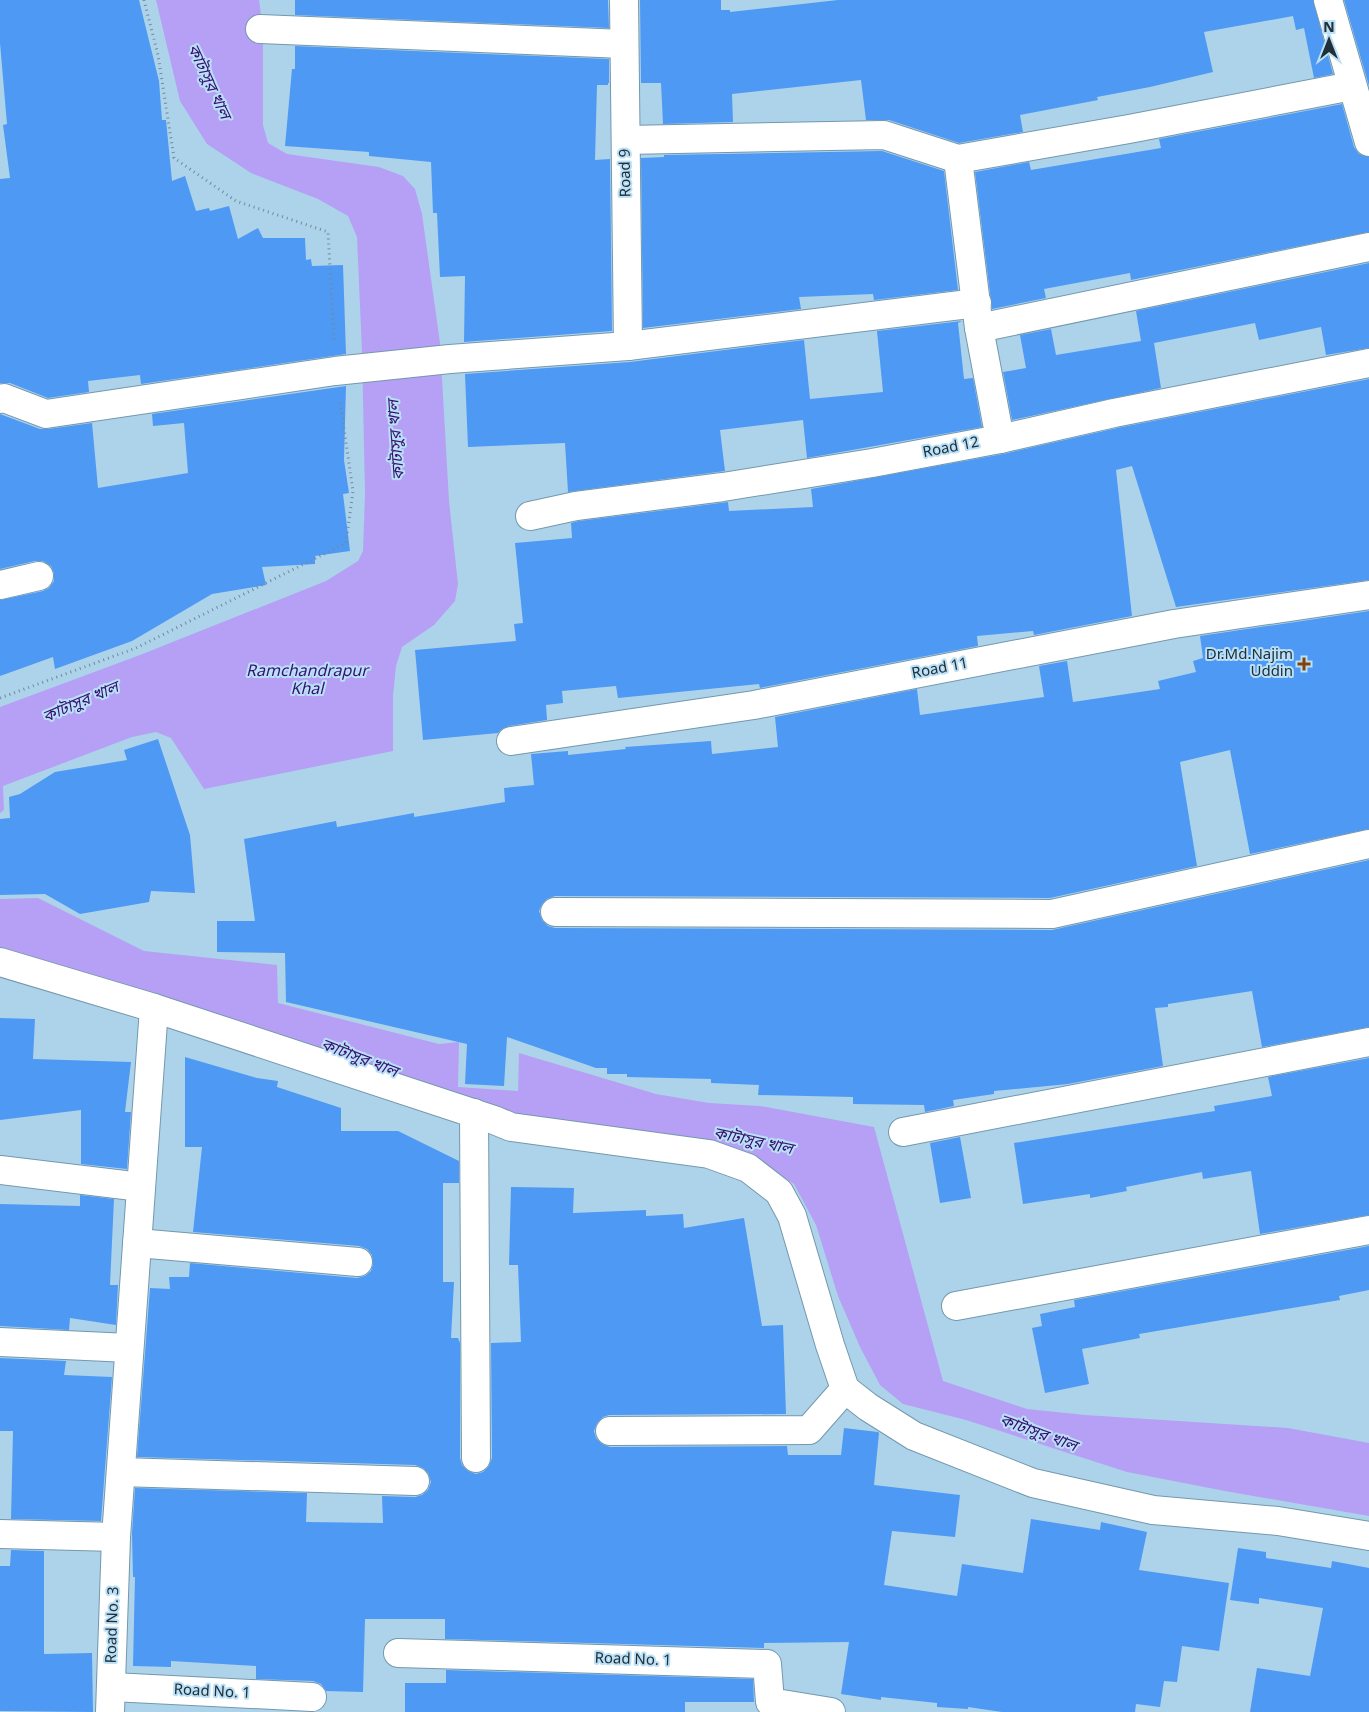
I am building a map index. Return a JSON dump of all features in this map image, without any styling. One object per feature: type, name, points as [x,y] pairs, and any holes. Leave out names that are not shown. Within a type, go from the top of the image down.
[{"type":"street","name":"Road 9","points":[[624,0],[628,346]]},
{"type":"street","points":[[1328,0],[1369,142]]},
{"type":"street","points":[[260,29],[624,44]]},
{"type":"street","points":[[626,140],[884,136],[958,159],[1129,129],[1352,86]]},
{"type":"street","points":[[958,159],[978,316],[1000,439]]},
{"type":"street","points":[[0,399],[4,398],[46,414],[335,372],[450,359],[978,316],[1369,247]]},
{"type":"street","name":"Road 12","points":[[530,516],[576,506],[723,487],[872,463],[1000,439],[1114,413],[1369,363]]},
{"type":"street","points":[[0,584],[39,576]]},
{"type":"street","name":"Road 11","points":[[511,741],[754,705],[1174,624],[1369,595]]},
{"type":"street","points":[[556,912],[1052,914],[1369,844]]},
{"type":"street","points":[[0,962],[154,1008],[474,1113],[511,1127],[710,1154],[748,1168],[779,1192],[792,1216],[845,1389],[868,1407],[914,1436],[1033,1483],[1153,1510],[1278,1521],[1369,1536]]},
{"type":"street","name":"Road No. 3","points":[[111,1699],[120,1472],[154,1008]]},
{"type":"street","points":[[903,1132],[1369,1042]]},
{"type":"street","points":[[474,1113],[476,1458]]},
{"type":"street","points":[[0,1170],[141,1187]]},
{"type":"street","points":[[956,1306],[1369,1230]]},
{"type":"street","points":[[137,1243],[358,1262]]},
{"type":"street","points":[[0,1342],[129,1348]]},
{"type":"street","points":[[610,1431],[809,1430],[845,1389]]},
{"type":"street","points":[[120,1472],[415,1481]]},
{"type":"street","points":[[0,1534],[116,1538]]},
{"type":"street","name":"Road No. 1","points":[[398,1653],[767,1664],[770,1702],[831,1712]]},
{"type":"street","name":"Road No. 1","points":[[111,1699],[312,1697]]},
{"type":"water","name":"Ramchandrapur Khal","points":[[156,0],[259,0],[263,29],[263,125],[268,143],[287,154],[379,167],[403,176],[415,189],[422,214],[440,343],[449,501],[458,584],[455,601],[434,625],[402,647],[396,666],[393,696],[393,751],[204,789],[171,738],[156,732],[132,737],[3,786],[4,810],[0,813],[0,707],[140,655],[326,581],[358,561],[363,551],[365,494],[357,237],[348,216],[318,199],[251,173],[207,144],[180,101]]},
{"type":"water","name":"কাটাসুর খাল","points":[[38,898],[144,951],[277,965],[278,1003],[439,1044],[459,1042],[458,1087],[518,1091],[519,1053],[656,1094],[709,1103],[760,1106],[874,1127],[943,1381],[1027,1409],[1085,1415],[1288,1428],[1369,1443],[1369,1516],[1127,1472],[966,1420],[903,1404],[880,1385],[860,1347],[838,1296],[816,1225],[794,1184],[753,1158],[580,1131],[415,1089],[93,982],[0,947],[0,899]]},
{"type":"building","points":[[0,0],[139,0],[159,81],[162,120],[166,120],[172,181],[185,176],[196,211],[209,208],[210,211],[229,206],[238,239],[258,228],[263,238],[305,238],[306,260],[311,259],[312,266],[343,265],[346,354],[141,384],[140,375],[88,381],[89,392],[48,398],[10,383],[0,383],[0,179],[10,178],[3,125],[7,124],[0,43]]},
{"type":"building","points":[[295,0],[608,0],[609,28],[295,15]]},
{"type":"building","points":[[640,0],[721,0],[721,10],[730,10],[730,12],[838,0],[1313,0],[1333,74],[1314,78],[1304,28],[1296,30],[1293,16],[1204,32],[1213,72],[1097,97],[1098,100],[1020,115],[1023,132],[959,143],[889,120],[866,120],[861,80],[732,94],[733,122],[663,124],[661,83],[641,83]]},
{"type":"building","points":[[1344,0],[1369,0],[1369,86]]},
{"type":"building","points":[[295,46],[609,59],[609,83],[608,85],[597,85],[595,160],[610,159],[612,331],[464,342],[465,276],[440,277],[437,213],[433,213],[431,162],[369,156],[369,152],[285,146],[292,69],[295,69]]},
{"type":"building","points":[[1342,104],[1354,147],[1359,154],[1369,157],[1369,232],[1131,280],[1130,273],[1044,289],[1046,298],[992,309],[975,172],[1029,162],[1031,170],[1161,148],[1159,139]]},
{"type":"building","points":[[882,151],[944,171],[958,290],[874,300],[873,294],[799,297],[801,309],[643,328],[641,158],[664,157],[664,155]]},
{"type":"building","points":[[1369,263],[1369,348],[1326,355],[1321,327],[1259,340],[1255,323],[1154,343],[1161,388],[1012,420],[1003,372],[1026,368],[1020,335],[1051,329],[1056,355],[1141,341],[1136,311]]},
{"type":"building","points":[[962,321],[958,323],[964,379],[973,378],[982,427],[807,458],[803,420],[720,430],[725,471],[568,492],[565,443],[468,447],[465,374],[630,362],[804,340],[810,399],[883,392],[877,331]]},
{"type":"building","points":[[1369,379],[1369,580],[1176,607],[1132,466],[1116,470],[1132,616],[1034,635],[1033,631],[977,636],[978,646],[760,688],[759,684],[618,698],[616,686],[562,691],[563,703],[546,705],[547,720],[509,726],[498,733],[423,740],[415,650],[516,641],[514,624],[523,623],[515,543],[572,538],[571,523],[579,521],[728,502],[729,511],[813,507],[811,489],[1003,454],[1117,428]]},
{"type":"building","points":[[346,386],[344,460],[349,493],[343,494],[350,551],[315,556],[315,564],[262,567],[266,585],[212,594],[132,641],[55,669],[53,657],[0,676],[0,600],[49,588],[54,581],[54,573],[51,566],[43,561],[0,569],[0,414],[40,429],[92,423],[98,488],[188,473],[184,423],[153,426],[152,414]]},
{"type":"building","points":[[1369,611],[1369,829],[1250,854],[1230,750],[1180,762],[1197,866],[1050,898],[555,896],[547,899],[539,911],[542,920],[548,926],[555,928],[1052,930],[1369,860],[1369,1027],[1262,1047],[1252,991],[1168,1004],[1168,1007],[1155,1008],[1163,1066],[1068,1084],[994,1091],[994,1094],[953,1100],[954,1106],[925,1112],[924,1105],[853,1104],[853,1097],[758,1095],[759,1085],[711,1083],[711,1079],[627,1077],[627,1074],[607,1074],[607,1068],[596,1068],[507,1037],[504,1086],[465,1084],[467,1044],[286,1002],[285,953],[217,952],[217,921],[255,921],[244,839],[336,821],[337,827],[414,813],[414,817],[505,802],[504,788],[534,785],[531,754],[568,751],[568,755],[626,749],[625,747],[711,741],[712,754],[778,747],[775,717],[917,689],[920,715],[1044,697],[1039,666],[1067,661],[1073,702],[1160,689],[1158,681],[1196,672],[1193,661],[1203,658],[1200,636]]},
{"type":"building","points":[[158,739],[190,835],[195,893],[151,891],[149,902],[80,914],[45,894],[0,895],[0,819],[10,818],[9,797],[20,794],[55,772],[127,760],[124,750]]},
{"type":"building","points":[[0,1018],[35,1019],[33,1059],[131,1062],[125,1112],[131,1112],[127,1169],[81,1164],[81,1110],[0,1120]]},
{"type":"building","points":[[185,1057],[257,1078],[278,1081],[277,1087],[341,1108],[341,1131],[398,1131],[459,1161],[459,1183],[443,1183],[443,1282],[454,1282],[451,1338],[458,1338],[460,1343],[460,1458],[462,1465],[468,1471],[476,1474],[483,1472],[489,1466],[492,1458],[491,1343],[521,1342],[518,1265],[509,1265],[511,1187],[574,1188],[573,1213],[646,1210],[646,1216],[683,1214],[684,1228],[744,1218],[762,1326],[783,1325],[786,1414],[609,1415],[603,1417],[597,1423],[594,1431],[596,1438],[602,1444],[610,1447],[787,1446],[788,1455],[841,1455],[844,1428],[878,1432],[874,1485],[960,1495],[955,1537],[892,1531],[884,1585],[957,1596],[962,1564],[1023,1573],[1031,1519],[1100,1530],[1101,1522],[1147,1532],[1139,1570],[1229,1583],[1219,1651],[1182,1646],[1177,1682],[1164,1681],[1160,1707],[1136,1704],[1135,1712],[1002,1712],[968,1707],[968,1709],[937,1707],[937,1703],[881,1697],[881,1700],[841,1694],[849,1642],[764,1643],[764,1648],[445,1639],[445,1619],[365,1619],[363,1692],[326,1691],[321,1684],[313,1681],[256,1679],[256,1666],[171,1661],[171,1667],[133,1666],[135,1577],[133,1577],[132,1533],[135,1488],[307,1493],[306,1522],[383,1523],[382,1496],[415,1497],[422,1495],[428,1490],[431,1482],[428,1473],[423,1468],[415,1465],[137,1457],[150,1288],[170,1289],[169,1277],[189,1277],[190,1263],[357,1278],[365,1276],[371,1271],[373,1264],[372,1255],[367,1249],[359,1246],[193,1232],[202,1147],[185,1147]]},
{"type":"building","points":[[1369,1058],[1369,1215],[1260,1234],[1251,1171],[1203,1179],[1202,1172],[1126,1187],[1127,1191],[1090,1198],[1090,1194],[1023,1204],[1014,1143],[1215,1111],[1214,1106],[1272,1096],[1268,1077]]},
{"type":"building","points":[[960,1137],[971,1198],[940,1203],[930,1143]]},
{"type":"building","points":[[80,1195],[114,1199],[110,1285],[118,1285],[116,1325],[70,1318],[69,1330],[0,1326],[0,1204],[80,1206]]},
{"type":"building","points":[[1369,1246],[1369,1290],[1339,1296],[1340,1300],[1139,1334],[1140,1338],[1082,1349],[1089,1384],[1045,1393],[1032,1328],[1042,1326],[1040,1314],[1075,1307],[1074,1300]]},
{"type":"building","points":[[0,1358],[66,1361],[64,1375],[112,1377],[101,1521],[11,1519],[13,1431],[0,1431]]},
{"type":"building","points":[[1238,1548],[1266,1552],[1266,1558],[1331,1568],[1332,1561],[1369,1568],[1369,1712],[1250,1712],[1257,1668],[1310,1676],[1323,1608],[1259,1598],[1259,1604],[1230,1600]]},
{"type":"building","points":[[11,1550],[44,1551],[44,1654],[92,1653],[93,1712],[0,1711],[0,1566],[10,1566]]},
{"type":"building","points":[[446,1670],[753,1679],[754,1702],[685,1702],[685,1712],[405,1712],[405,1683],[446,1683]]},
{"type":"place","name":"Dr.Md.Najim Uddin","points":[[1304,664]]}]
